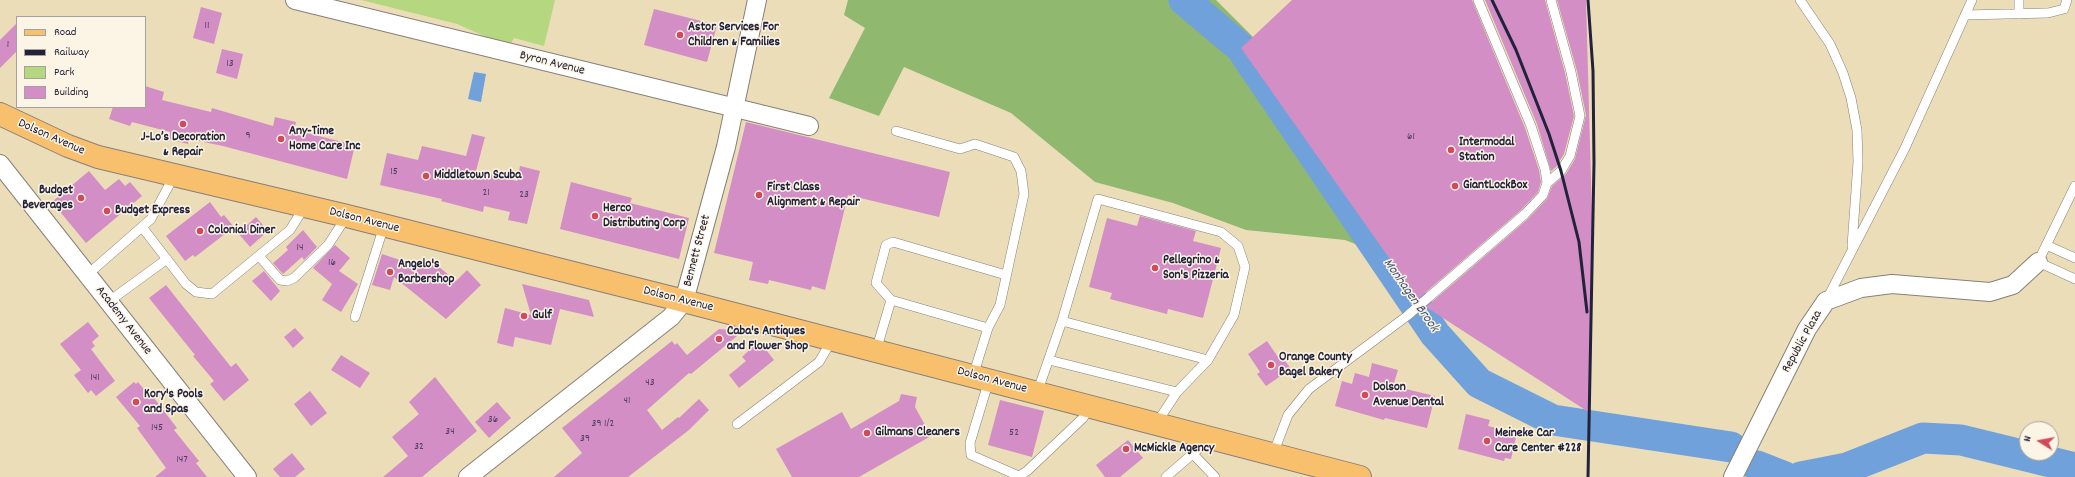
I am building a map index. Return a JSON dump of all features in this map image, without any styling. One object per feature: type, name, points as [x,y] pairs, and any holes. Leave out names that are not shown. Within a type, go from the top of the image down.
[{"type":"main road","name":"Dolson Avenue","points":[[0,114],[68,146],[98,158],[347,216],[684,301],[1090,407],[1118,417],[1156,424],[1273,454],[1324,473],[1360,477]]},
{"type":"street","name":"Byron Avenue","points":[[295,0],[734,109],[810,126]]},
{"type":"street","name":"Bennett Street","points":[[468,477],[671,317],[684,301],[726,148],[757,0]]},
{"type":"street","name":"Academy Avenue","points":[[0,164],[247,477]]},
{"type":"street","name":"Republic Plaza","points":[[1734,477],[1807,329],[1826,301],[1861,288],[1892,284],[1990,292],[2013,285],[2038,262]]},
{"type":"lane","points":[[1273,454],[1288,415],[1309,389],[1421,304],[1525,214],[1543,195],[1547,183],[1545,169],[1531,126],[1478,0]]},
{"type":"lane","points":[[1547,183],[1561,171],[1570,156],[1580,116],[1572,72],[1551,0]]},
{"type":"lane","points":[[1800,0],[1830,44],[1851,98],[1857,130],[1858,162],[1852,252]]},
{"type":"lane","points":[[1826,301],[1905,148],[1972,0]]},
{"type":"lane","points":[[2019,0],[2019,14]]},
{"type":"lane","points":[[1965,15],[2048,13],[2064,9],[2067,0]]},
{"type":"lane","points":[[896,131],[960,149],[975,144],[1014,156],[1021,171],[1024,194],[1000,305],[988,328],[970,443],[971,455],[1019,476],[1027,471],[1083,418],[1090,407]]},
{"type":"lane","points":[[87,274],[151,219],[174,176]]},
{"type":"lane","points":[[2075,186],[2038,262],[2075,279]]},
{"type":"lane","points":[[1037,393],[1062,321],[1098,200],[1221,232],[1238,246],[1245,267],[1234,315],[1208,360],[1177,392],[1156,424]]},
{"type":"lane","points":[[142,227],[186,284],[196,292],[212,294],[290,230],[305,206]]},
{"type":"lane","points":[[259,256],[280,280],[286,282],[294,278],[328,245],[347,216]]},
{"type":"lane","points":[[355,318],[384,226]]},
{"type":"lane","points":[[988,328],[891,300],[876,283],[886,245],[893,242],[1006,275]]},
{"type":"lane","points":[[2046,245],[2075,258]]},
{"type":"lane","points":[[108,302],[167,259]]},
{"type":"lane","points":[[876,351],[891,300]]},
{"type":"lane","points":[[1062,321],[1208,360]]},
{"type":"lane","points":[[737,424],[819,362],[832,340]]},
{"type":"lane","points":[[1049,360],[1177,392]]},
{"type":"lane","points":[[1166,477],[1193,454],[1209,437]]},
{"type":"lane","points":[[1193,454],[1215,477]]},
{"type":"green space","points":[[361,0],[555,0],[544,46],[514,38],[509,47],[457,24]]},
{"type":"green space","points":[[848,0],[1216,0],[1270,54],[1405,278],[1386,256],[1345,240],[1246,230],[1173,203],[1095,182],[1011,113],[904,67],[879,116],[829,98],[865,28],[844,15]]},
{"type":"water","points":[[474,72],[486,74],[481,102],[468,99]]},
{"type":"building","points":[[1292,0],[1472,0],[1525,128],[1539,170],[1541,182],[1538,192],[1521,210],[1418,299],[1241,48]]},
{"type":"building","points":[[1485,0],[1545,0],[1565,73],[1574,116],[1564,154],[1556,167],[1551,171],[1537,124]]},
{"type":"building","points":[[1557,0],[1586,0],[1593,253],[1590,413],[1426,307],[1529,218],[1547,199],[1552,186],[1566,174],[1575,159],[1586,115],[1577,71]]},
{"type":"building","points":[[201,7],[222,13],[214,44],[193,38]]},
{"type":"building","name":"Astor Services For Children & Families","points":[[654,9],[717,25],[707,62],[644,45]]},
{"type":"building","points":[[16,24],[16,52],[0,68],[0,40]]},
{"type":"building","points":[[222,49],[243,54],[237,79],[216,73]]},
{"type":"building","points":[[146,86],[164,92],[162,100],[211,112],[212,108],[273,126],[275,117],[296,122],[294,130],[355,145],[347,179],[223,146],[189,139],[188,144],[169,139],[170,132],[132,122],[130,126],[109,119],[113,108],[146,108]]},
{"type":"building","points":[[746,122],[950,172],[939,217],[848,195],[825,290],[812,286],[811,290],[769,280],[768,284],[749,280],[753,262],[714,253]]},
{"type":"building","points":[[472,134],[485,137],[476,171],[517,181],[520,166],[540,171],[527,224],[508,220],[510,212],[484,206],[483,212],[441,201],[442,199],[380,185],[387,153],[418,160],[422,146],[466,156]]},
{"type":"building","points":[[89,171],[105,190],[119,179],[125,186],[130,182],[142,196],[86,243],[52,202]]},
{"type":"building","points":[[571,182],[632,198],[630,203],[689,218],[679,259],[560,229]]},
{"type":"building","name":"Colonial Diner","points":[[210,202],[221,217],[224,215],[234,227],[195,257],[193,255],[185,261],[166,236]]},
{"type":"building","name":"Pellegrino & Son's Pizzeria","points":[[1140,216],[1196,231],[1193,241],[1221,248],[1203,318],[1168,309],[1167,314],[1110,299],[1112,293],[1089,287],[1107,218],[1137,226]]},
{"type":"building","points":[[256,217],[268,231],[250,247],[238,233]]},
{"type":"building","points":[[303,230],[317,247],[304,260],[302,257],[283,274],[273,263],[288,250],[286,247]]},
{"type":"building","points":[[335,245],[350,258],[339,271],[358,284],[341,312],[322,300],[332,284],[313,268]]},
{"type":"building","points":[[382,254],[427,269],[433,262],[456,281],[467,270],[481,285],[446,319],[394,277],[390,290],[372,285]]},
{"type":"building","points":[[264,271],[280,291],[271,301],[252,281]]},
{"type":"building","name":"Gulf","points":[[522,284],[589,300],[594,317],[560,309],[551,345],[515,337],[513,347],[497,343],[505,308],[531,315]]},
{"type":"building","points":[[166,285],[231,367],[236,363],[249,380],[224,401],[210,384],[214,381],[149,298]]},
{"type":"building","points":[[88,322],[99,336],[92,342],[95,346],[91,349],[115,381],[96,396],[91,390],[88,393],[74,375],[81,370],[60,344]]},
{"type":"building","points":[[295,328],[304,338],[293,348],[284,337]]},
{"type":"building","points":[[719,329],[743,331],[691,374],[689,373],[647,410],[662,430],[678,417],[679,418],[699,399],[709,410],[689,430],[628,477],[554,477],[582,453],[562,428],[672,341],[675,345],[677,343],[687,355]]},
{"type":"building","points":[[759,341],[774,360],[739,388],[729,375],[746,361],[742,357]]},
{"type":"building","name":"Orange County Bagel Bakery","points":[[1267,341],[1280,360],[1283,358],[1291,369],[1266,386],[1257,374],[1260,372],[1248,354]]},
{"type":"building","points":[[341,355],[370,373],[360,388],[331,370]]},
{"type":"building","name":"Dolson Avenue Dental","points":[[1372,363],[1398,370],[1393,386],[1435,396],[1427,428],[1385,418],[1384,420],[1335,406],[1342,381],[1352,384],[1355,373],[1369,377]]},
{"type":"building","points":[[435,377],[477,431],[422,477],[383,477],[408,456],[392,437],[419,414],[409,402]]},
{"type":"building","points":[[134,382],[136,384],[138,382],[151,398],[154,398],[177,428],[174,430],[199,461],[196,463],[207,477],[155,477],[166,468],[137,428],[140,426],[116,397]]},
{"type":"building","points":[[310,391],[327,413],[311,426],[294,404]]},
{"type":"building","name":"Gilmans Cleaners","points":[[901,394],[917,397],[915,407],[931,436],[859,477],[792,477],[776,449],[842,412],[851,429],[899,401]]},
{"type":"building","points":[[1000,400],[1044,411],[1032,457],[988,445]]},
{"type":"building","points":[[497,402],[511,418],[489,438],[475,422]]},
{"type":"building","name":"Meineke Car Care Center #228","points":[[1466,414],[1490,420],[1488,426],[1517,433],[1511,459],[1505,458],[1504,461],[1458,449]]},
{"type":"building","name":"McMickle Agency","points":[[1128,440],[1143,458],[1120,477],[1105,477],[1096,465]]},
{"type":"building","points":[[292,453],[305,469],[295,477],[280,477],[273,469]]},
{"type":"waterway","name":"Monhagen Brook","points":[[1184,0],[1241,48],[1435,334],[1479,383],[1553,420],[1731,447]]},
{"type":"waterway","name":"Monhagen Brook","points":[[1801,477],[1847,468],[1923,438],[1961,440],[2075,468]]},
{"type":"waterway","name":"Monhagen Brook","points":[[1757,466],[1785,477]]},
{"type":"railway","points":[[1492,0],[1516,50],[1549,134],[1561,171],[1579,242],[1587,312]]},
{"type":"railway","points":[[1588,0],[1593,71],[1594,163],[1588,477]]},
{"type":"place","name":"Astor Services For Children & Families","points":[[680,35]]},
{"type":"place","name":"J-Lo’s Decoration & Repair","points":[[183,124]]},
{"type":"place","name":"Any-Time Home Care Inc","points":[[281,139]]},
{"type":"place","name":"Intermodal Station","points":[[1451,150]]},
{"type":"place","name":"Middletown Scuba","points":[[426,176]]},
{"type":"place","name":"GiantLockBox","points":[[1455,186]]},
{"type":"place","name":"First Class Alignment & Repair","points":[[759,195]]},
{"type":"place","name":"Budget Beverages","points":[[81,198]]},
{"type":"place","name":"Budget Express","points":[[107,211]]},
{"type":"place","name":"Herco Distributing Corp","points":[[595,216]]},
{"type":"place","name":"Colonial Diner","points":[[200,231]]},
{"type":"place","name":"Pellegrino & Son's Pizzeria","points":[[1155,268]]},
{"type":"place","name":"Angelo's Barbershop","points":[[390,272]]},
{"type":"place","name":"Gulf","points":[[524,316]]},
{"type":"place","name":"Caba's Antiques and Flower Shop","points":[[719,339]]},
{"type":"place","name":"Orange County Bagel Bakery","points":[[1271,365]]},
{"type":"place","name":"Dolson Avenue Dental","points":[[1365,395]]},
{"type":"place","name":"Kory's Pools and Spas","points":[[136,402]]},
{"type":"place","name":"Gilmans Cleaners","points":[[867,433]]},
{"type":"place","name":"Meineke Car Care Center #228","points":[[1487,441]]},
{"type":"place","name":"McMickle Agency","points":[[1126,449]]}]
